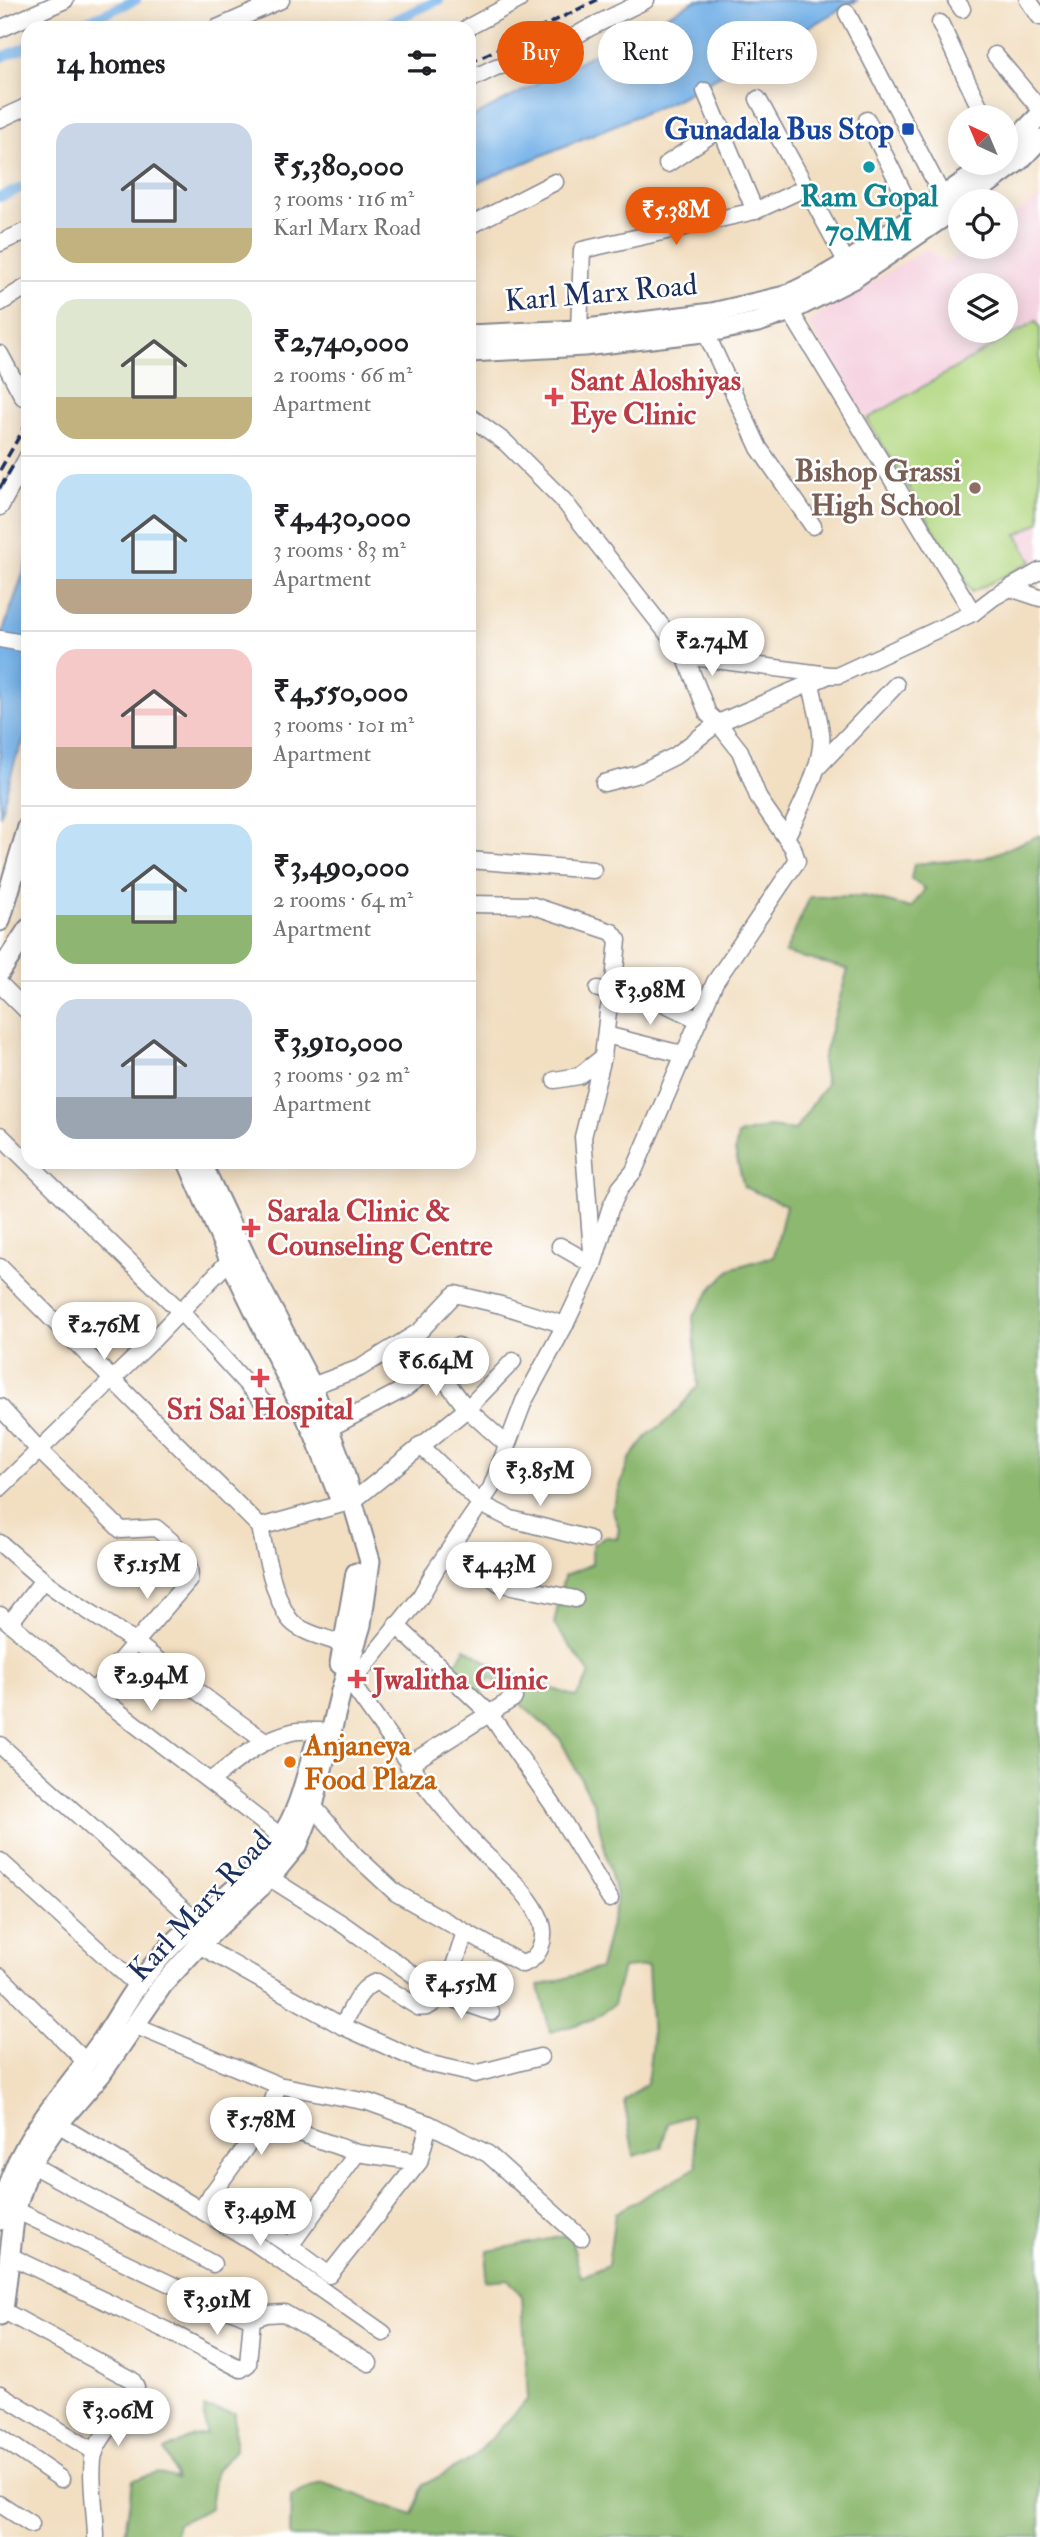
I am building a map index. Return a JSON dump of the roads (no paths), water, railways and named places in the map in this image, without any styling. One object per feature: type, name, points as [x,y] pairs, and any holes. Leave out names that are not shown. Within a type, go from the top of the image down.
[{"type":"main road","points":[[1018,138],[1040,115]]},
{"type":"main road","points":[[981,189],[1040,141]]},
{"type":"main road","name":"Karl Marx Road","points":[[964,189],[979,175]]},
{"type":"main road","name":"Karl Marx Road","points":[[476,335],[579,330],[712,313],[785,296],[898,238],[915,216],[948,203]]},
{"type":"main road","name":"Karl Marx Road","points":[[476,351],[584,346],[758,322],[790,311],[854,278],[898,238],[948,204]]},
{"type":"main road","points":[[0,921],[21,850]]},
{"type":"main road","points":[[0,972],[21,940]]},
{"type":"main road","name":"Karl Marx Road","points":[[4,2209],[30,2164],[58,2124],[101,2074],[163,1983],[270,1878],[298,1844],[313,1805],[340,1692],[361,1625],[370,1561],[347,1503],[230,1260],[191,1169]]},
{"type":"main road","name":"Karl Marx Road","points":[[1,2311],[10,2256],[4,2209],[17,2158],[36,2126],[104,2038],[137,1985],[196,1921],[253,1874],[282,1837],[294,1814],[320,1731],[340,1692],[342,1644],[358,1565],[347,1503],[328,1429],[312,1386],[255,1277],[205,1169]]},
{"type":"street","points":[[0,29],[65,0]]},
{"type":"street","points":[[233,21],[281,0]]},
{"type":"street","points":[[476,23],[519,0]]},
{"type":"street","points":[[476,76],[496,67],[539,57],[646,0]]},
{"type":"street","points":[[1028,0],[1040,17]]},
{"type":"street","points":[[847,13],[948,194]]},
{"type":"street","points":[[940,23],[965,71],[966,84],[978,105]]},
{"type":"street","points":[[995,55],[1040,109]]},
{"type":"street","points":[[705,91],[755,211]]},
{"type":"street","points":[[758,99],[846,263]]},
{"type":"street","points":[[0,119],[21,109]]},
{"type":"street","points":[[867,120],[915,216]]},
{"type":"street","points":[[667,164],[722,127]]},
{"type":"street","points":[[476,222],[555,182]]},
{"type":"street","points":[[579,330],[582,250],[755,211],[805,188]]},
{"type":"street","points":[[0,243],[21,233]]},
{"type":"street","points":[[0,303],[21,290]]},
{"type":"street","points":[[790,311],[973,613]]},
{"type":"street","points":[[705,331],[759,448],[813,526]]},
{"type":"street","points":[[0,354],[21,393]]},
{"type":"street","points":[[313,1805],[355,1856],[396,1893],[522,1964],[530,1962],[537,1955],[544,1938],[541,1920],[508,1875],[473,1842],[408,1765],[340,1692],[419,1599],[491,1488],[524,1401],[565,1325],[593,1265],[610,1209],[620,1188],[634,1171],[715,982],[797,861],[793,848],[759,799],[740,751],[708,714],[685,656],[563,500],[506,443],[476,421]]},
{"type":"street","points":[[0,507],[21,469]]},
{"type":"street","points":[[685,656],[829,676],[839,675],[973,613],[1040,571]]},
{"type":"street","points":[[1010,588],[1040,598]]},
{"type":"street","points":[[0,639],[21,643]]},
{"type":"street","points":[[604,783],[639,774],[675,756],[718,723],[829,676]]},
{"type":"street","points":[[786,838],[815,770],[822,734],[811,683]]},
{"type":"street","points":[[815,770],[896,685]]},
{"type":"street","points":[[476,861],[593,870]]},
{"type":"street","points":[[476,904],[531,905],[612,932],[618,940],[605,991],[608,1012],[603,1057],[583,1137],[593,1265]]},
{"type":"street","points":[[0,984],[21,1005]]},
{"type":"street","points":[[605,991],[659,1001],[699,1020]]},
{"type":"street","points":[[606,1035],[685,1055]]},
{"type":"street","points":[[555,1080],[579,1076],[603,1057]]},
{"type":"street","points":[[0,1135],[21,1156]]},
{"type":"street","points":[[35,1169],[180,1311],[265,1404]]},
{"type":"street","points":[[560,1246],[593,1265]]},
{"type":"street","points":[[0,1488],[112,1380],[230,1260]]},
{"type":"street","points":[[0,1267],[260,1527],[270,1574],[290,1620],[299,1627],[342,1644]]},
{"type":"street","points":[[312,1386],[360,1368],[420,1331],[455,1294],[565,1325]]},
{"type":"street","points":[[328,1429],[406,1388],[458,1346]]},
{"type":"street","points":[[260,1527],[347,1503],[467,1409],[513,1362]]},
{"type":"street","points":[[434,1365],[467,1409],[507,1445]]},
{"type":"street","points":[[0,1407],[40,1451],[121,1530],[156,1528],[189,1562],[189,1580],[93,1692]]},
{"type":"street","points":[[419,1445],[481,1504],[511,1519],[589,1539]]},
{"type":"street","points":[[0,1543],[75,1605],[135,1643],[197,1693],[267,1742]]},
{"type":"street","points":[[452,1546],[499,1583],[575,1599]]},
{"type":"street","points":[[43,1580],[5,1619],[93,1692],[282,1837]]},
{"type":"street","points":[[397,1625],[489,1713],[553,1805],[610,1899]]},
{"type":"street","points":[[408,1765],[514,1698]]},
{"type":"street","points":[[210,1781],[248,1752],[267,1742],[292,1731],[320,1731]]},
{"type":"street","points":[[0,1745],[196,1921]]},
{"type":"street","points":[[0,1861],[137,1985]]},
{"type":"street","points":[[270,1878],[344,1925],[442,1995],[491,2012]]},
{"type":"street","points":[[342,2026],[363,1990],[369,1984],[377,1982],[418,2007],[431,2007],[442,1995],[465,1932]]},
{"type":"street","points":[[200,1945],[342,2026],[422,2062],[475,2074],[540,2057]]},
{"type":"street","points":[[0,1976],[86,2062]]},
{"type":"street","points":[[134,2025],[278,2085],[368,2102],[429,2124],[488,2154],[581,2238]]},
{"type":"street","points":[[201,2210],[267,2118],[278,2085]]},
{"type":"street","points":[[267,2118],[297,2132],[357,2153],[419,2162]]},
{"type":"street","points":[[58,2124],[255,2243],[383,2333]]},
{"type":"street","points":[[211,2194],[329,2275],[419,2162],[429,2124]]},
{"type":"street","points":[[290,2246],[357,2153]]},
{"type":"street","points":[[30,2164],[213,2264]]},
{"type":"street","points":[[4,2209],[252,2319],[267,2314],[284,2313],[369,2363]]},
{"type":"street","points":[[10,2256],[242,2369],[248,2364],[252,2319]]},
{"type":"street","points":[[1,2311],[132,2380],[136,2388],[134,2396],[116,2417],[94,2452],[92,2469],[96,2537]]},
{"type":"street","points":[[0,2394],[94,2452]]},
{"type":"street","points":[[0,2437],[61,2479]]},
{"type":"street","points":[[0,2504],[31,2524]]},
{"type":"water","points":[[696,0],[858,0],[817,22],[707,21],[707,83],[675,100],[476,183],[476,115],[536,84],[584,84],[584,59],[598,51],[598,84],[693,84],[693,21],[656,21]]},
{"type":"water","points":[[21,580],[21,747],[0,816],[0,640]]},
{"type":"waterway","points":[[87,21],[136,0]]},
{"type":"waterway","points":[[392,21],[439,0]]},
{"type":"waterway","points":[[0,58],[21,49]]},
{"type":"waterway","points":[[0,197],[21,188]]},
{"type":"railway","points":[[476,60],[597,0]]},
{"type":"railway","points":[[0,470],[21,433]]},
{"type":"railway","points":[[0,488],[14,464]]},
{"type":"place","name":"Gunadala Bus Stop","points":[[908,129]]},
{"type":"place","name":"Ram Gopal 70MM","points":[[869,167]]},
{"type":"place","name":"Sant Aloshiyas Eye Clinic","points":[[554,397]]},
{"type":"place","name":"Bishop Grassi High School","points":[[975,488]]},
{"type":"place","name":"Sarala Clinic & Counseling Centre","points":[[251,1228]]},
{"type":"place","name":"Sri Sai Hospital","points":[[260,1378]]},
{"type":"place","name":"Jwalitha Clinic","points":[[357,1679]]},
{"type":"place","name":"Anjaneya Food Plaza","points":[[290,1762]]}]
